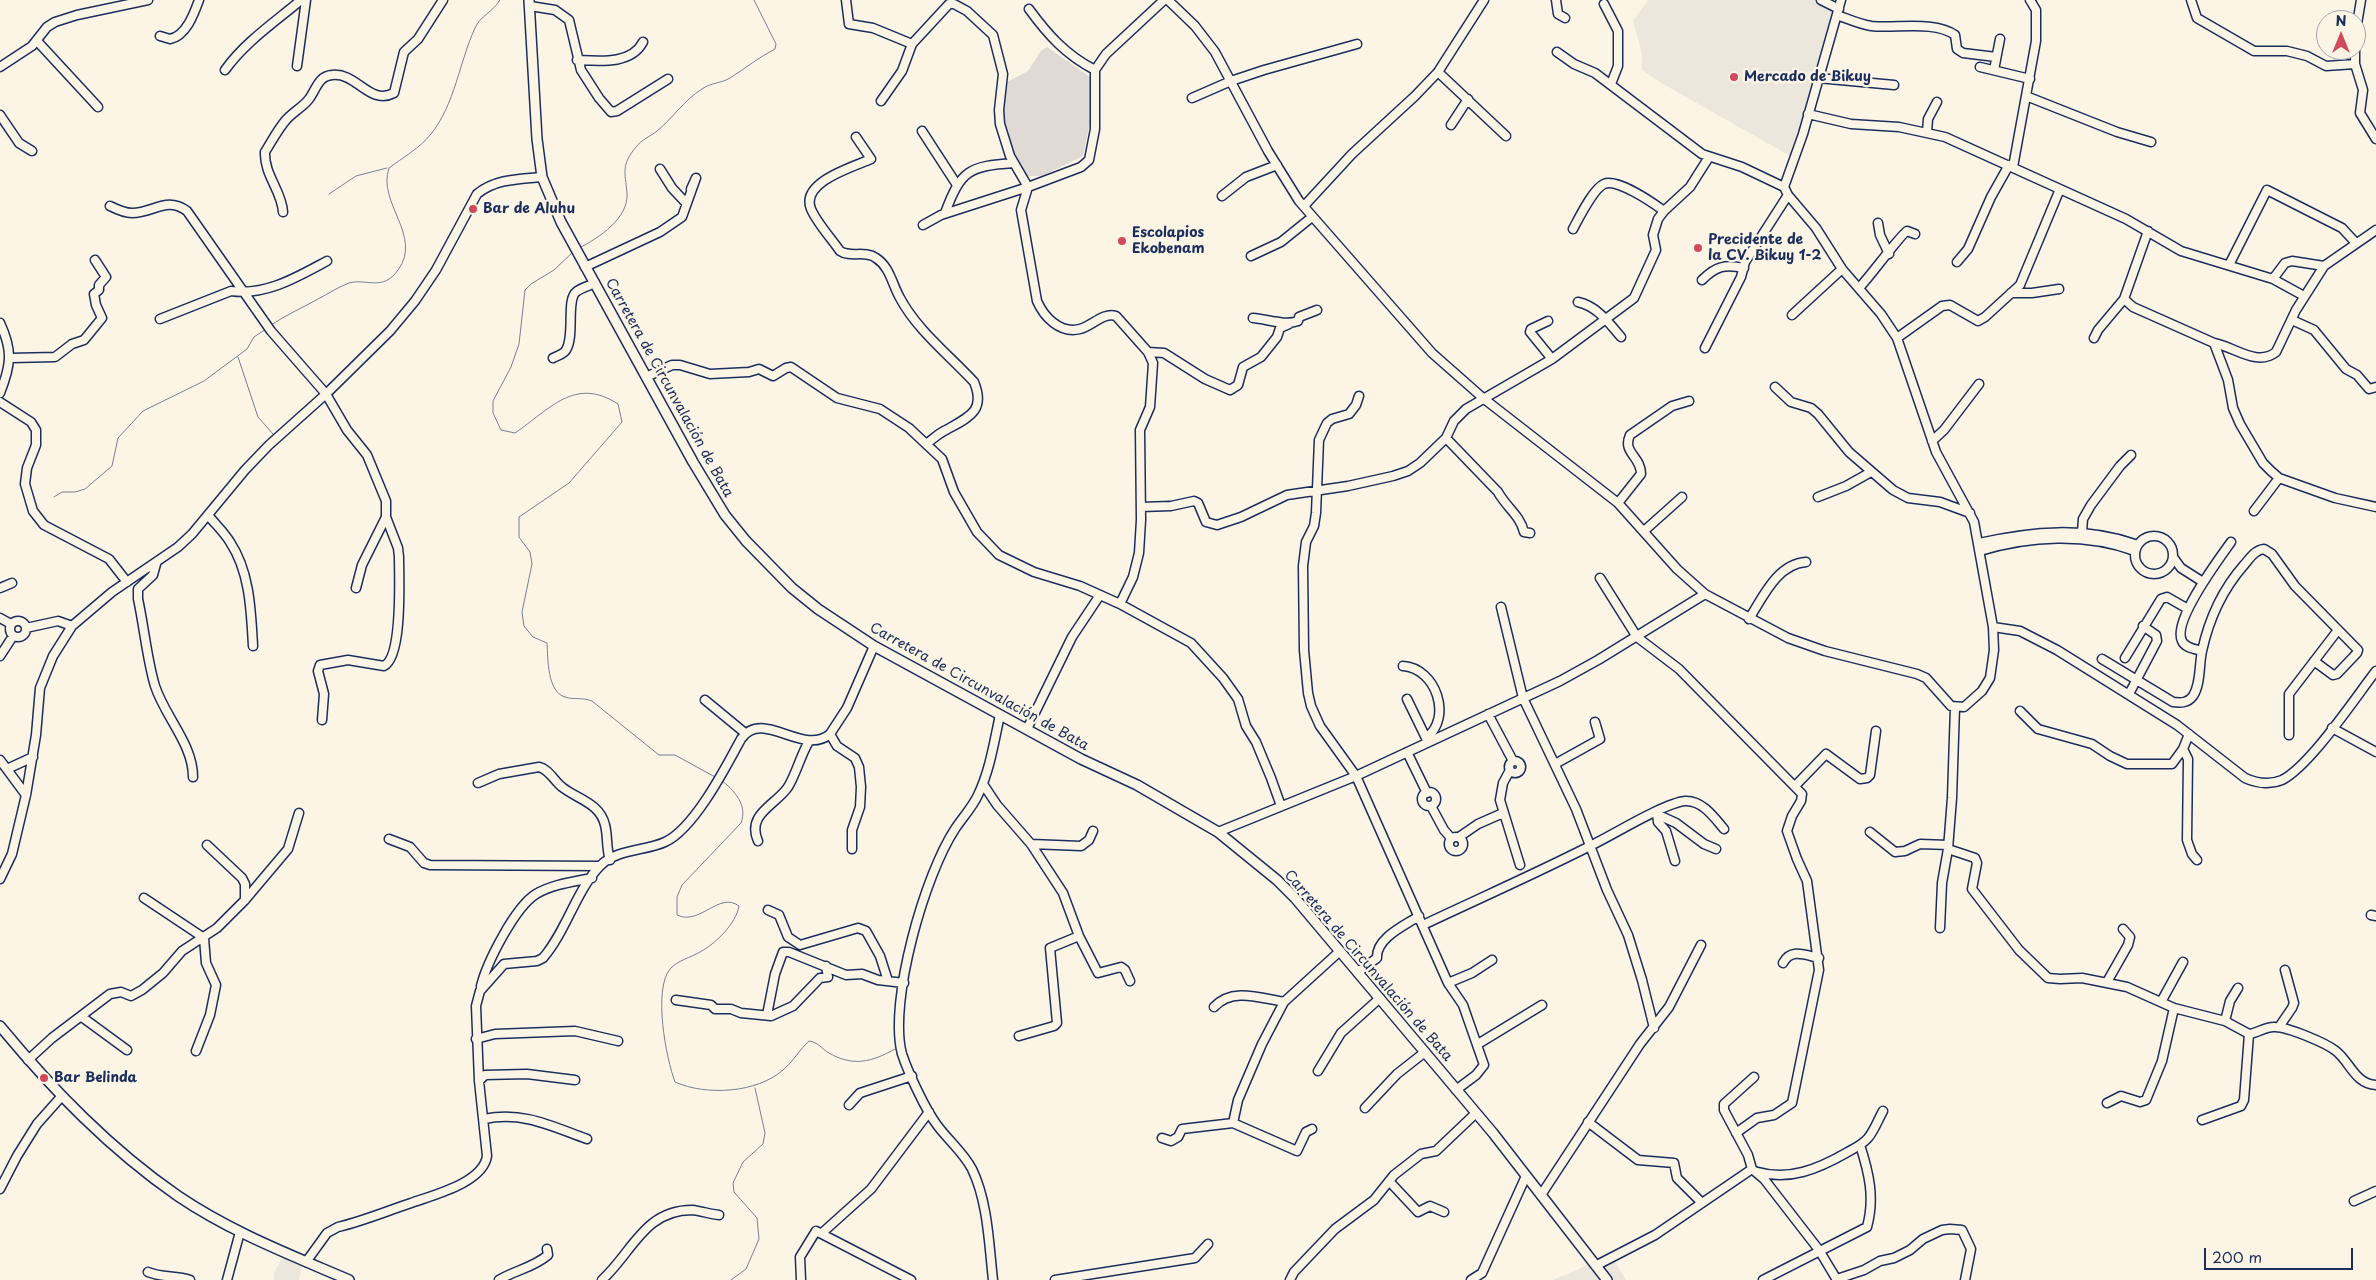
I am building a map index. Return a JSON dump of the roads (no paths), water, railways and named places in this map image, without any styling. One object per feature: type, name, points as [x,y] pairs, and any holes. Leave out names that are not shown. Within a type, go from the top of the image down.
[{"type":"main road","name":"Carretera de Circunvalación de Bata","points":[[529,3],[537,139],[542,176],[572,244],[708,488],[746,541],[792,588],[818,609],[874,646],[1081,759],[1137,785],[1218,832],[1277,880],[1296,898],[1476,1113],[1608,1280]]},
{"type":"main road","points":[[0,1026],[61,1096],[103,1137],[133,1163],[179,1197],[240,1232],[349,1280]]},
{"type":"street","points":[[0,67],[32,46],[47,27],[55,22],[77,15],[148,0]]},
{"type":"street","points":[[160,36],[170,39],[180,35],[194,14],[199,0]]},
{"type":"street","points":[[225,70],[232,60],[301,0]]},
{"type":"street","points":[[297,66],[306,0]]},
{"type":"street","points":[[283,212],[268,171],[265,152],[286,120],[309,99],[318,82],[332,75],[352,78],[371,94],[385,96],[394,93],[404,52],[418,39],[443,0]]},
{"type":"street","points":[[846,0],[849,24],[873,28],[912,44]]},
{"type":"street","points":[[923,225],[945,213],[1028,187],[1081,167],[1089,160],[1095,129],[1095,70],[1106,54],[1166,0],[1185,16],[1205,39],[1231,81],[1277,165],[1312,217],[1432,353],[1483,398],[1618,503],[1677,569],[1705,594],[1788,638],[1826,651],[1917,674],[1926,678],[1950,706],[1964,708],[1982,691],[1990,678],[1994,650],[1993,627],[1979,547],[1970,513],[1948,476],[1932,441],[1896,338],[1881,314],[1842,269],[1816,228],[1788,196],[1784,188],[1742,167],[1709,157],[1694,149],[1611,84],[1595,73],[1574,64],[1557,52]]},
{"type":"street","points":[[1304,206],[1352,154],[1438,72],[1484,0]]},
{"type":"street","points":[[1556,0],[1558,14],[1565,18]]},
{"type":"street","points":[[1821,0],[1838,12],[1869,25],[1918,26],[1950,31],[1955,35],[1957,49],[1963,53],[1996,57]]},
{"type":"street","points":[[1784,188],[1841,0]]},
{"type":"street","points":[[1957,262],[1968,248],[1991,197],[2011,166],[2030,79],[2036,41],[2036,10],[2030,0]]},
{"type":"street","points":[[2191,0],[2197,18],[2254,51],[2287,51],[2308,56],[2326,66],[2355,64]]},
{"type":"street","points":[[529,3],[555,10],[564,15],[572,30],[577,60],[599,98],[611,112],[617,111],[668,79]]},
{"type":"street","points":[[881,101],[902,71],[912,44],[948,4],[954,4],[967,11],[993,35],[1003,79],[999,118],[1005,141],[1014,163],[1028,187],[1021,210],[1037,301],[1044,315],[1059,327],[1079,329],[1105,316],[1116,316],[1148,352],[1153,363],[1152,396],[1150,407],[1140,430],[1141,507],[1137,562],[1120,604]]},
{"type":"street","points":[[1604,4],[1618,31],[1618,66],[1611,84]]},
{"type":"street","points":[[1029,9],[1057,44],[1071,56],[1095,70]]},
{"type":"street","points":[[1994,70],[2000,39]]},
{"type":"street","points":[[37,41],[98,107]]},
{"type":"street","points":[[577,60],[597,61],[623,58],[634,54],[644,42]]},
{"type":"street","points":[[1192,98],[1231,81],[1357,44]]},
{"type":"street","points":[[2355,60],[2363,90],[2360,114],[2376,139]]},
{"type":"street","points":[[1980,67],[2030,79]]},
{"type":"street","points":[[1438,72],[1506,136]]},
{"type":"street","points":[[1818,78],[1894,85]]},
{"type":"street","points":[[2026,96],[2117,132],[2151,142]]},
{"type":"street","points":[[1451,125],[1468,99]]},
{"type":"street","points":[[1926,132],[1928,118],[1937,102]]},
{"type":"street","points":[[1808,114],[1851,124],[1899,127],[1926,132],[1962,144],[2126,219],[2181,251],[2273,279],[2304,296]]},
{"type":"street","points":[[0,115],[19,143],[32,151]]},
{"type":"street","points":[[922,131],[957,185]]},
{"type":"street","points":[[856,138],[871,159],[824,180],[812,193],[811,209],[840,251],[843,253],[867,253],[882,263],[894,282],[899,297],[916,321],[974,382],[978,392],[979,401],[972,415],[926,444]]},
{"type":"street","points":[[1141,507],[1171,506],[1194,501],[1198,503],[1206,522],[1217,525],[1241,517],[1287,495],[1376,480],[1408,471],[1433,453],[1446,438],[1454,421],[1466,409],[1552,359],[1634,298],[1656,250],[1653,235],[1658,219],[1690,187],[1709,157]]},
{"type":"street","points":[[945,213],[957,185],[969,171],[976,167],[1014,163]]},
{"type":"street","points":[[1222,196],[1246,177],[1277,165]]},
{"type":"street","points":[[660,169],[671,186],[686,203]]},
{"type":"street","points":[[0,879],[12,854],[26,795],[40,688],[53,656],[72,626],[126,582],[156,564],[185,540],[269,445],[326,394],[383,338],[415,301],[436,270],[477,194],[486,186],[499,182],[542,176]]},
{"type":"street","points":[[585,266],[670,226],[682,217],[696,178],[691,189]]},
{"type":"street","points":[[1573,229],[1598,188],[1606,183],[1615,184],[1633,192],[1664,211]]},
{"type":"street","points":[[1896,338],[1942,306],[1950,305],[1978,321],[1985,318],[2020,285],[2060,189]]},
{"type":"street","points":[[2229,265],[2266,190],[2342,228],[2355,242]]},
{"type":"street","points":[[1705,348],[1744,268],[1745,262],[1788,196]]},
{"type":"street","points":[[110,206],[131,214],[166,204],[179,205],[187,211],[271,331],[326,394],[347,430],[367,455],[376,473],[386,500],[386,517],[398,548],[399,557],[398,621],[392,659],[384,666],[348,660],[320,665],[318,671],[324,694],[322,720]]},
{"type":"street","points":[[1251,256],[1281,242],[1312,217]]},
{"type":"street","points":[[1878,223],[1880,235],[1889,254]]},
{"type":"street","points":[[2124,299],[2133,307],[2214,343],[2225,345],[2254,358],[2266,358],[2276,352],[2304,296],[2324,266],[2355,242],[2376,230]]},
{"type":"street","points":[[1859,288],[1889,254],[1905,232],[1915,234]]},
{"type":"street","points":[[2094,338],[2098,330],[2124,299],[2148,232]]},
{"type":"street","points":[[11,358],[55,357],[72,344],[84,340],[96,327],[102,318],[96,305],[94,294],[99,290],[99,284],[106,278],[95,260]]},
{"type":"street","points":[[160,319],[231,291],[244,293],[287,282],[326,261]]},
{"type":"street","points":[[2273,279],[2285,263],[2292,261],[2324,266]]},
{"type":"street","points":[[1702,280],[1718,266],[1731,265],[1744,268]]},
{"type":"street","points":[[1792,316],[1842,269]]},
{"type":"street","points":[[553,358],[566,351],[569,344],[572,331],[572,298],[576,292],[594,283]]},
{"type":"street","points":[[2020,285],[2023,293]]},
{"type":"street","points":[[2011,293],[2058,289]]},
{"type":"street","points":[[1578,302],[1588,304],[1621,337]]},
{"type":"street","points":[[1148,352],[1164,353],[1205,379],[1230,390],[1238,385],[1244,367],[1261,357],[1277,337],[1280,328],[1298,321],[1300,317],[1317,310]]},
{"type":"street","points":[[1253,318],[1289,324]]},
{"type":"street","points":[[1548,320],[1531,329],[1530,332],[1552,359]]},
{"type":"street","points":[[2292,320],[2314,330],[2346,369],[2357,375],[2369,389],[2376,387]]},
{"type":"street","points":[[0,323],[6,335],[11,358],[0,393]]},
{"type":"street","points":[[2214,343],[2228,380],[2233,408],[2240,424],[2263,463],[2279,478],[2335,498],[2376,507]]},
{"type":"street","points":[[646,377],[672,366],[680,365],[710,374],[749,372],[759,369],[773,376],[791,367],[836,398],[880,409],[909,428],[942,459],[954,492],[977,532],[999,555],[1034,572],[1120,604],[1191,643],[1228,684],[1238,699],[1246,726],[1256,742],[1281,806]]},
{"type":"street","points":[[1932,441],[1944,430],[1979,384]]},
{"type":"street","points":[[1775,387],[1791,402],[1811,408],[1849,452],[1871,472],[1903,496],[1940,502],[1970,513]]},
{"type":"street","points":[[1359,396],[1353,411],[1332,419],[1321,434],[1318,451],[1314,526],[1306,542],[1303,566],[1305,671],[1314,715],[1356,776],[1424,925],[1448,983],[1463,1005],[1478,1044],[1484,1065],[1476,1075],[1456,1090]]},
{"type":"street","points":[[1618,503],[1641,474],[1639,462],[1628,451],[1627,446],[1630,434],[1672,406],[1689,401]]},
{"type":"street","points":[[0,402],[31,422],[36,430],[36,445],[27,468],[26,484],[33,511],[44,525],[109,559],[126,582]]},
{"type":"street","points":[[1446,438],[1498,492],[1502,500],[1522,521],[1524,532],[1530,533]]},
{"type":"street","points":[[2082,532],[2085,514],[2090,505],[2130,456]]},
{"type":"street","points":[[1818,497],[1846,486],[1871,472]]},
{"type":"street","points":[[2254,511],[2279,478]]},
{"type":"street","points":[[1644,531],[1682,497]]},
{"type":"street","points":[[208,515],[237,554],[247,587],[253,646]]},
{"type":"street","points":[[356,588],[362,565],[386,517]]},
{"type":"street","points":[[1979,547],[2047,532],[2082,532],[2105,535],[2136,548]]},
{"type":"street","points":[[2136,548],[2148,537],[2160,537],[2170,545],[2172,557],[2181,568],[2203,582]]},
{"type":"street","points":[[1979,547],[2065,539],[2096,540],[2136,548]]},
{"type":"street","points":[[2202,651],[2186,646],[2182,641],[2182,630],[2188,609],[2203,582],[2231,542]]},
{"type":"street","points":[[2136,548],[2137,563],[2145,572],[2157,573],[2168,567],[2181,568]]},
{"type":"street","points":[[2102,659],[2173,702],[2181,703],[2189,700],[2196,689],[2202,651],[2219,601],[2240,570],[2260,549],[2268,550],[2272,554],[2294,586],[2357,647],[2357,653],[2337,674],[2329,674],[2314,661]]},
{"type":"street","points":[[2168,567],[2172,557]]},
{"type":"street","points":[[1749,619],[1778,575],[1791,564],[1806,562]]},
{"type":"street","points":[[156,564],[152,575],[138,589],[138,599],[155,685],[186,747],[193,766],[193,777]]},
{"type":"street","points":[[1600,578],[1637,637],[1679,670],[1795,786],[1802,797],[1787,831],[1807,881],[1818,958],[1815,990],[1792,1103],[1774,1115],[1757,1118],[1736,1133]]},
{"type":"street","points":[[0,588],[12,583]]},
{"type":"street","points":[[1218,832],[1356,776],[1406,752],[1426,740],[1560,681],[1637,637],[1705,594]]},
{"type":"street","points":[[1028,729],[1072,637],[1100,595]]},
{"type":"street","points":[[2126,658],[2143,626],[2164,597],[2188,609]]},
{"type":"street","points":[[1501,607],[1523,698],[1556,764],[1591,846],[1606,890],[1628,935],[1654,1028]]},
{"type":"street","points":[[0,618],[11,624],[19,621],[26,628]]},
{"type":"street","points":[[26,628],[58,621],[72,626]]},
{"type":"street","points":[[11,624],[9,629],[13,636]]},
{"type":"street","points":[[2129,694],[2157,641],[2156,635],[2143,626]]},
{"type":"street","points":[[1993,627],[2029,634],[2129,694],[2189,734],[2244,778],[2254,782],[2270,783],[2282,780],[2293,772],[2332,728],[2376,671]]},
{"type":"street","points":[[13,636],[22,637],[26,628]]},
{"type":"street","points":[[2289,735],[2289,694],[2338,630]]},
{"type":"street","points":[[0,656],[13,636]]},
{"type":"street","points":[[480,991],[504,964],[536,961],[543,958],[600,866],[610,860],[658,845],[673,837],[704,804],[745,733],[761,728],[809,741],[830,734],[847,708],[874,646]]},
{"type":"street","points":[[1403,666],[1414,668],[1427,678],[1440,702],[1441,714],[1438,723],[1426,740]]},
{"type":"street","points":[[1407,699],[1426,740]]},
{"type":"street","points":[[705,700],[745,733]]},
{"type":"street","points":[[1940,928],[1942,882],[1948,847],[1954,708]]},
{"type":"street","points":[[2020,710],[2030,723],[2038,728],[2092,744],[2127,764],[2172,764],[2183,749],[2189,734]]},
{"type":"street","points":[[1488,714],[1513,761],[1509,765],[1510,770],[1500,792],[1503,813],[1520,864]]},
{"type":"street","points":[[993,1280],[983,1207],[974,1175],[961,1152],[936,1125],[929,1112],[903,1055],[899,1033],[899,1018],[918,915],[927,889],[954,829],[969,810],[983,784],[991,758],[1000,715]]},
{"type":"street","points":[[1556,764],[1600,739],[1595,722]]},
{"type":"street","points":[[2332,728],[2376,752]]},
{"type":"street","points":[[1795,786],[1826,754],[1860,779],[1867,778],[1870,775],[1876,731]]},
{"type":"street","points":[[830,734],[837,746],[855,758],[859,766],[860,807],[852,830],[852,849]]},
{"type":"street","points":[[758,841],[755,828],[758,817],[787,788],[809,741]]},
{"type":"street","points":[[2183,749],[2188,758],[2187,840],[2192,854],[2197,860]]},
{"type":"street","points":[[1406,752],[1427,793],[1423,795],[1422,802],[1427,806],[1431,806],[1444,830],[1455,838],[1478,824],[1503,813]]},
{"type":"street","points":[[6,769],[32,757]]},
{"type":"street","points":[[0,760],[26,795]]},
{"type":"street","points":[[478,783],[499,774],[539,767],[544,768],[564,789],[584,799],[600,814],[606,827],[610,860]]},
{"type":"street","points":[[983,784],[997,805],[1031,844],[1063,893],[1079,936],[1098,973],[1120,967],[1125,970],[1130,981]]},
{"type":"street","points":[[1424,925],[1681,802],[1694,802],[1705,808],[1724,829]]},
{"type":"street","points":[[28,1060],[52,1038],[110,994],[121,992],[131,996],[142,990],[163,974],[182,951],[217,928],[245,900],[288,849],[299,813]]},
{"type":"street","points":[[1655,813],[1676,823],[1704,844],[1716,849]]},
{"type":"street","points":[[1655,813],[1666,831],[1675,861]]},
{"type":"street","points":[[1031,844],[1081,846],[1089,840],[1093,831]]},
{"type":"street","points":[[1870,832],[1895,852],[1905,851],[1920,844],[1948,847],[1975,858],[1977,863],[1972,890],[2019,950],[2038,970],[2053,979],[2082,978],[2107,982],[2135,990],[2174,1008],[2225,1021],[2249,1034],[2266,1028],[2279,1027],[2299,1032],[2335,1050],[2357,1077],[2371,1085],[2376,1085]]},
{"type":"street","points":[[389,839],[410,847],[424,863],[430,865],[600,866]]},
{"type":"street","points":[[207,845],[242,878],[245,884],[245,900]]},
{"type":"street","points":[[306,1262],[327,1233],[338,1227],[444,1193],[473,1176],[487,1161],[479,1081],[476,1006],[489,965],[512,923],[530,898],[556,886],[592,878]]},
{"type":"street","points":[[144,898],[201,936],[206,963],[216,985],[210,1015],[196,1050]]},
{"type":"street","points":[[768,910],[779,915],[788,937],[800,945],[858,928],[866,930],[880,956],[888,981]]},
{"type":"street","points":[[1358,972],[1377,958],[1377,951],[1383,942],[1419,916]]},
{"type":"street","points":[[2107,982],[2128,945],[2130,937],[2124,929]]},
{"type":"street","points":[[1018,1036],[1054,1026],[1057,1023],[1050,948],[1079,936]]},
{"type":"street","points":[[1541,1195],[1640,1044],[1654,1028],[1681,987],[1701,944]]},
{"type":"street","points":[[1233,1123],[1238,1100],[1262,1044],[1284,1002],[1340,951]]},
{"type":"street","points":[[767,1015],[781,954],[789,952],[846,975],[862,974],[904,983]]},
{"type":"street","points":[[1783,963],[1786,958],[1795,953],[1818,958]]},
{"type":"street","points":[[1448,983],[1472,973],[1492,960]]},
{"type":"street","points":[[2161,1002],[2183,962]]},
{"type":"street","points":[[676,1000],[711,1005],[715,1008],[748,1014],[777,1014],[792,1006],[820,978],[828,977],[826,966]]},
{"type":"street","points":[[2279,1027],[2294,1003],[2285,970]]},
{"type":"street","points":[[2225,1021],[2230,1001],[2238,988]]},
{"type":"street","points":[[1214,1007],[1221,1000],[1231,995],[1284,1002]]},
{"type":"street","points":[[1318,1071],[1345,1028],[1380,998]]},
{"type":"street","points":[[1478,1044],[1542,1005]]},
{"type":"street","points":[[2107,1103],[2121,1096],[2140,1102],[2146,1100],[2162,1061],[2174,1008]]},
{"type":"street","points":[[82,1017],[127,1050]]},
{"type":"street","points":[[476,1038],[496,1034],[574,1031],[618,1041]]},
{"type":"street","points":[[2202,1120],[2241,1106],[2244,1100],[2249,1034]]},
{"type":"street","points":[[1366,1108],[1397,1074],[1425,1052]]},
{"type":"street","points":[[479,1081],[485,1075],[512,1074],[574,1080]]},
{"type":"street","points":[[849,1105],[860,1093],[912,1076]]},
{"type":"street","points":[[1754,1076],[1723,1106],[1754,1170],[1819,1250],[1837,1279],[1864,1270],[1880,1261],[1894,1258],[1910,1250],[1923,1239],[1950,1229],[1962,1230],[1970,1246],[1965,1280]]},
{"type":"street","points":[[0,1189],[17,1156],[37,1124],[61,1096]]},
{"type":"street","points":[[1597,1265],[1655,1235],[1754,1170],[1775,1176],[1802,1173],[1830,1162],[1860,1145],[1869,1137],[1883,1111]]},
{"type":"street","points":[[822,1233],[871,1189],[929,1112]]},
{"type":"street","points":[[1290,1280],[1294,1272],[1335,1229],[1374,1200],[1389,1181],[1421,1154],[1436,1151],[1476,1113]]},
{"type":"street","points":[[484,1118],[515,1115],[532,1118],[587,1139]]},
{"type":"street","points":[[1588,1122],[1638,1160],[1674,1163],[1676,1178],[1702,1203]]},
{"type":"street","points":[[1162,1138],[1171,1140],[1178,1137],[1182,1130],[1233,1123],[1297,1151],[1306,1132],[1312,1128]]},
{"type":"street","points":[[1763,1280],[1867,1227],[1872,1210],[1872,1195],[1869,1173],[1860,1145]]},
{"type":"street","points":[[1471,1280],[1482,1277],[1526,1176]]},
{"type":"street","points":[[1389,1181],[1418,1212],[1430,1206],[1444,1212]]},
{"type":"street","points":[[2354,1201],[2376,1191]]},
{"type":"street","points":[[602,1280],[620,1262],[641,1231],[660,1218],[692,1210],[719,1215]]},
{"type":"street","points":[[801,1280],[800,1262],[803,1251],[816,1231],[911,1280]]},
{"type":"street","points":[[227,1280],[240,1232]]},
{"type":"street","points":[[1056,1280],[1106,1277],[1195,1258],[1208,1244]]},
{"type":"street","points":[[499,1280],[529,1268],[542,1260],[548,1255],[547,1249]]},
{"type":"street","points":[[148,1272],[163,1278],[178,1276],[190,1280]]},
{"type":"waterway","points":[[271,325],[349,283],[386,281],[398,270],[404,257],[405,245],[403,232],[389,194],[387,181],[389,168],[422,144],[439,122],[451,97],[475,28],[480,20],[500,0]]},
{"type":"waterway","points":[[579,248],[604,233],[623,211],[627,193],[626,164],[631,153],[638,145],[663,126],[696,93],[709,85],[730,78],[775,49],[776,44],[754,0]]},
{"type":"waterway","points":[[329,194],[356,176],[387,168]]},
{"type":"waterway","points":[[574,251],[554,270],[531,284],[525,290],[519,344],[511,367],[493,401],[493,413],[501,430],[515,433],[564,399],[589,393],[603,396],[618,404],[622,422],[569,483],[519,517],[519,537],[530,552],[532,564],[522,612],[524,626],[533,637],[547,643],[550,674],[555,689],[559,694],[568,698],[592,701],[659,755],[675,755],[715,777]]},
{"type":"waterway","points":[[54,497],[62,492],[75,492],[85,489],[112,466],[118,438],[143,411],[204,381],[247,349],[254,337],[266,329]]},
{"type":"waterway","points":[[238,357],[258,417],[273,434]]},
{"type":"waterway","points":[[721,780],[739,798],[743,810],[741,823],[682,885],[677,897],[677,915],[685,917],[694,916],[724,903],[732,903],[739,906],[734,920],[718,939],[706,948],[673,966],[665,979],[662,992],[663,1024],[668,1057],[675,1082],[701,1089],[716,1090],[746,1088],[760,1084],[783,1070],[809,1041],[829,1053],[854,1061],[870,1060],[895,1049]]},
{"type":"waterway","points":[[731,1280],[746,1269],[759,1239],[757,1218],[734,1192],[733,1183],[743,1162],[763,1144],[765,1133],[755,1088]]},
{"type":"place","name":"Mercado de Bikuy","points":[[1734,77]]},
{"type":"place","name":"Bar de Aluhu","points":[[473,209]]},
{"type":"place","name":"Escolapios Ekobenam","points":[[1122,241]]},
{"type":"place","name":"Precidente de la CV. Bikuy 1-2","points":[[1698,248]]},
{"type":"place","name":"Bar Belinda","points":[[44,1078]]}]
